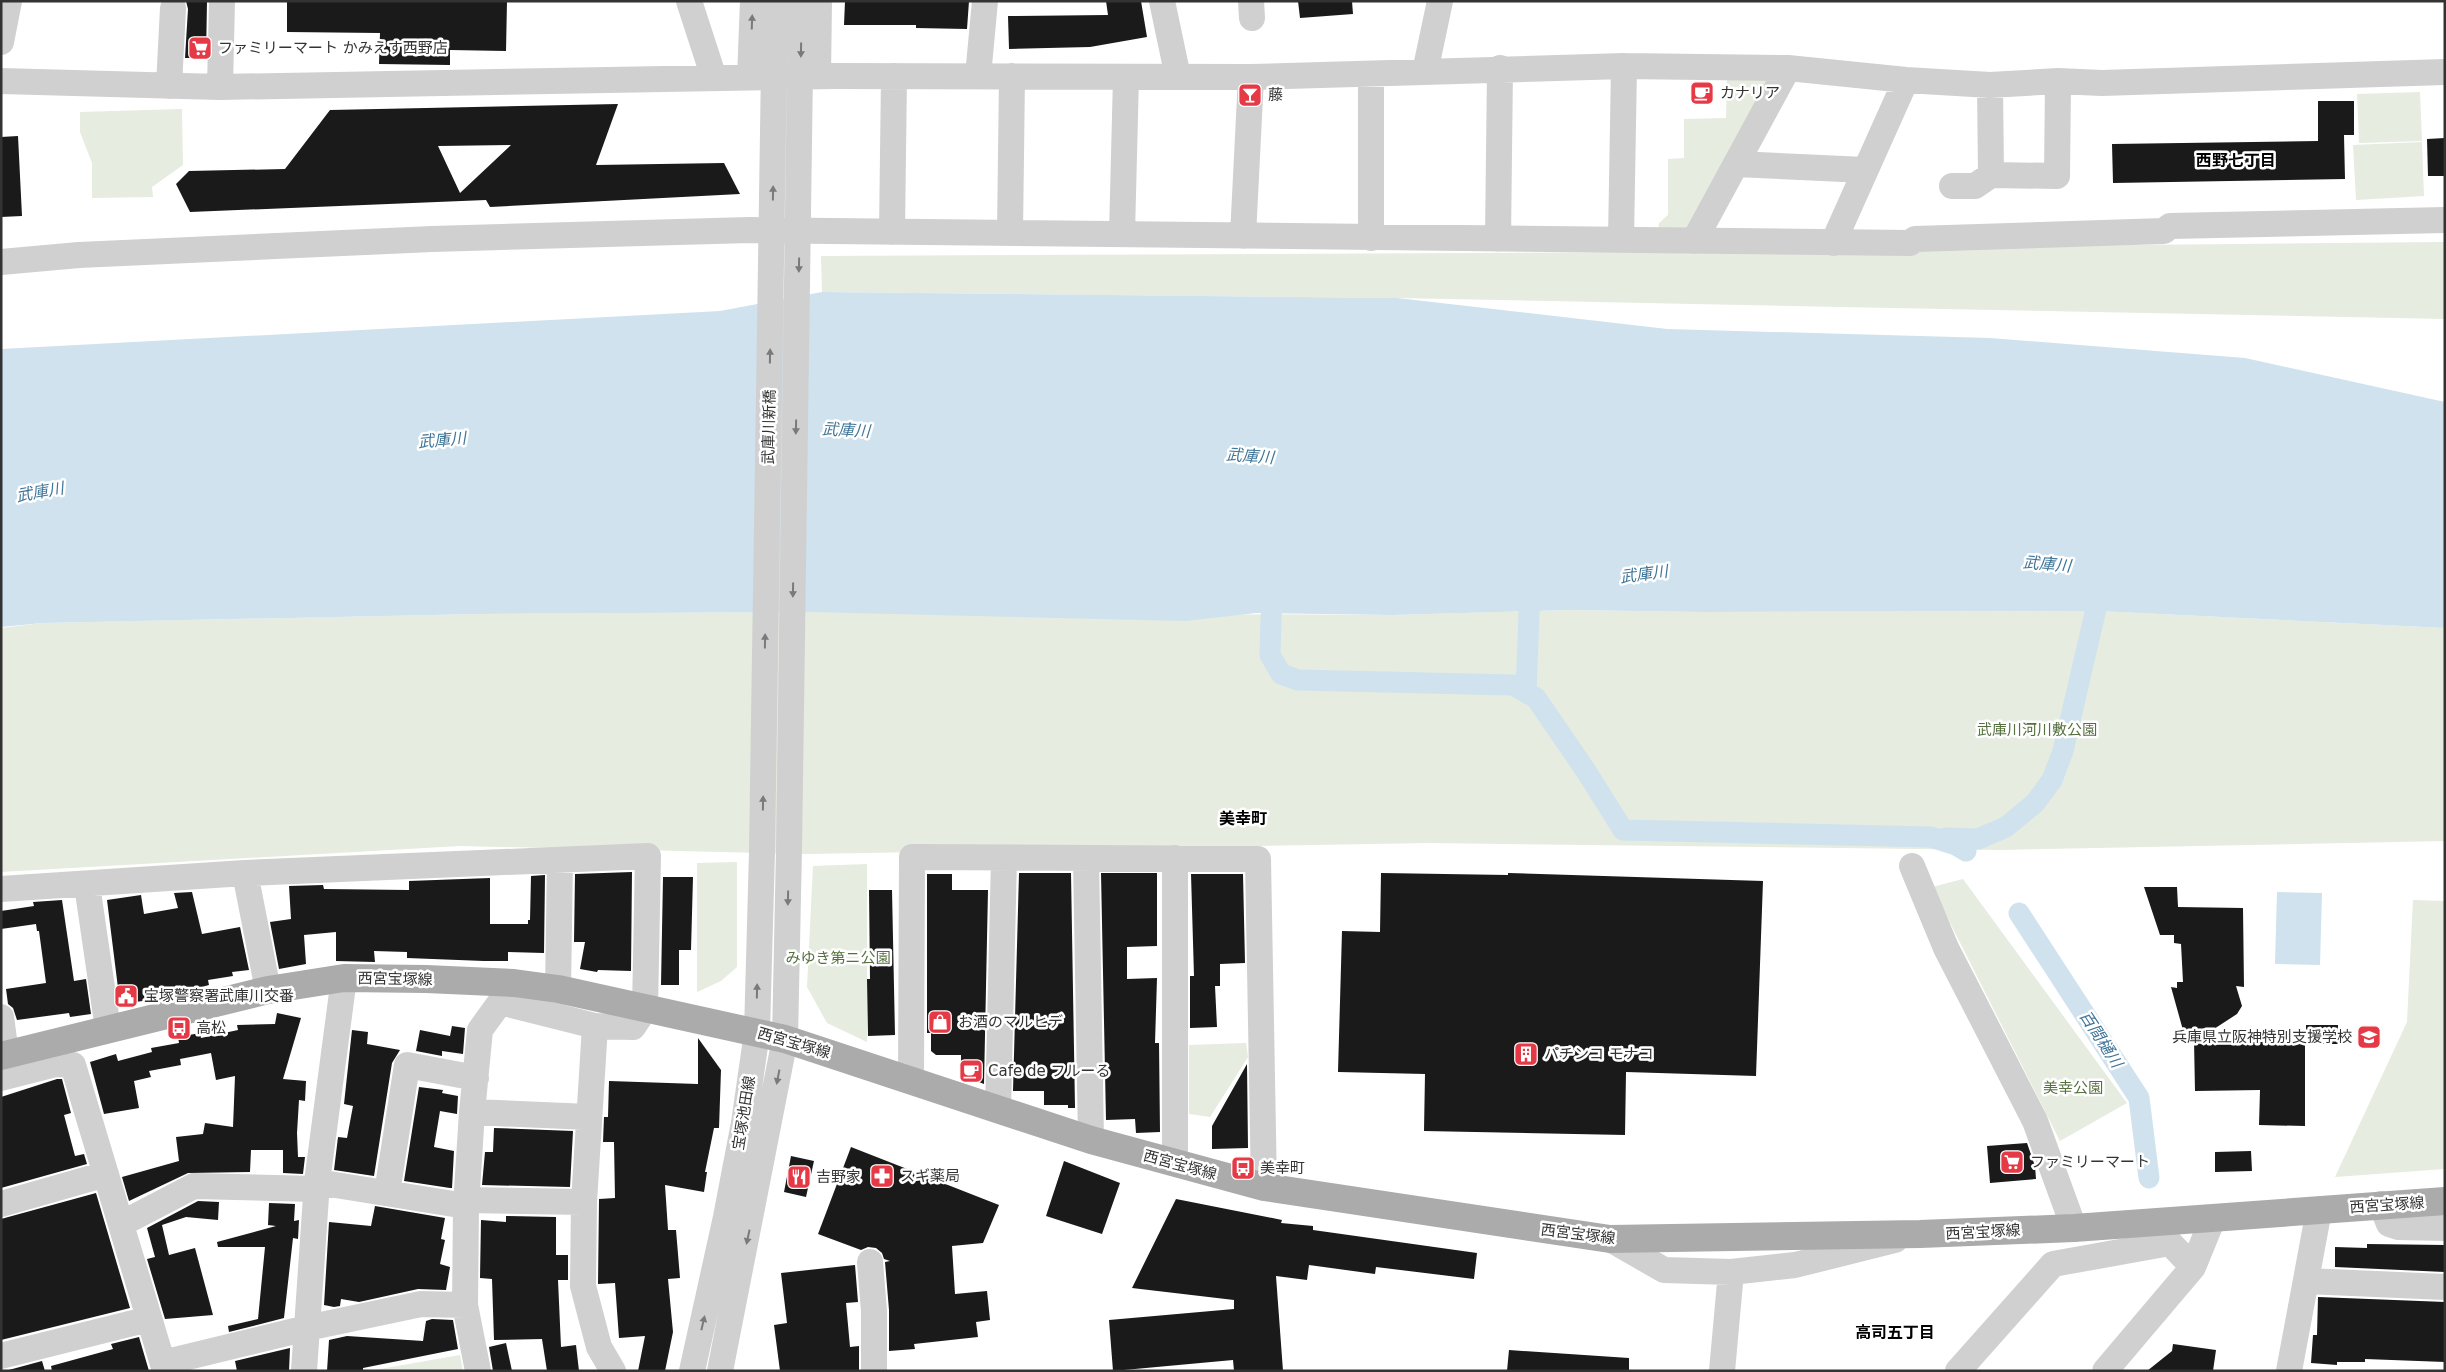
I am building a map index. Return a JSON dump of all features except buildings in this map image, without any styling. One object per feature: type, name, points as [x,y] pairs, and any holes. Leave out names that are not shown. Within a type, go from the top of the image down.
[{"type":"main road","name":"西宮宝塚線","points":[[3,1062],[108,1029],[268,990],[344,978],[426,979],[507,993],[558,989],[757,1032],[911,1079],[1090,1140],[1264,1187],[1610,1240],[1920,1234],[2074,1228],[2445,1200]]},
{"type":"street","points":[[1,42],[9,1]]},
{"type":"street","points":[[220,87],[222,1]]},
{"type":"street","points":[[689,1],[714,78]]},
{"type":"street","points":[[750,77],[752,1]]},
{"type":"street","name":"武庫川新橋","points":[[762,852],[775,1]]},
{"type":"street","name":"武庫川新橋","points":[[720,1371],[785,1039],[801,1]]},
{"type":"street","points":[[818,76],[819,1]]},
{"type":"street","points":[[978,76],[985,1]]},
{"type":"street","points":[[1162,1],[1178,77]]},
{"type":"street","points":[[1425,72],[1440,1]]},
{"type":"street","points":[[169,86],[173,8]]},
{"type":"street","points":[[1,81],[220,87],[818,76],[1251,77],[1500,68],[1624,66],[1788,68],[1906,80],[1990,85],[2058,81],[2102,83],[2445,72]]},
{"type":"street","points":[[1621,240],[1624,66]]},
{"type":"street","points":[[1498,239],[1500,68]]},
{"type":"street","points":[[1694,241],[1788,68]]},
{"type":"street","points":[[1371,74],[1371,238]]},
{"type":"street","points":[[892,232],[894,76]]},
{"type":"street","points":[[1010,233],[1012,76]]},
{"type":"street","points":[[1122,234],[1126,77]]},
{"type":"street","points":[[1243,236],[1251,77]]},
{"type":"street","points":[[1833,243],[1906,80]]},
{"type":"street","points":[[1952,186],[1975,186],[1992,175],[2056,176],[2058,81]]},
{"type":"street","points":[[1990,85],[1992,175]]},
{"type":"street","points":[[1736,164],[1774,174],[1865,170]]},
{"type":"street","points":[[1,262],[79,255],[432,239],[750,230],[1910,243],[1915,239],[2164,231],[2170,226],[2445,220]]},
{"type":"street","name":"宝塚池田線","points":[[692,1371],[726,1217],[744,1123],[757,1032],[762,852]]},
{"type":"street","points":[[1,889],[87,885],[244,873],[648,856],[645,1009],[633,1027],[595,1026],[507,993],[480,1030],[466,1203],[465,1305],[478,1371]]},
{"type":"street","points":[[911,1079],[912,857],[1258,859],[1264,1187]]},
{"type":"street","points":[[998,1110],[1004,858]]},
{"type":"street","points":[[1086,858],[1090,1140]]},
{"type":"street","points":[[1174,858],[1175,1163]]},
{"type":"street","points":[[558,989],[560,860]]},
{"type":"street","points":[[1912,866],[1946,948],[2035,1122],[2074,1228]]},
{"type":"street","points":[[244,873],[268,990]]},
{"type":"street","points":[[87,885],[108,1029]]},
{"type":"street","points":[[304,1371],[316,1185],[344,978]]},
{"type":"street","points":[[1,1017],[3,1062],[73,1064],[164,1367],[307,1328],[421,1304],[465,1305]]},
{"type":"street","points":[[595,1026],[584,1202],[582,1286],[599,1347],[614,1371]]},
{"type":"street","points":[[387,1193],[407,1065],[476,1078]]},
{"type":"street","points":[[472,1112],[589,1118]]},
{"type":"street","points":[[1,1204],[106,1174]]},
{"type":"street","points":[[121,1224],[194,1186],[316,1185],[466,1203],[584,1202]]},
{"type":"street","points":[[2381,1204],[2389,1224],[2398,1227],[2445,1228]]},
{"type":"street","points":[[2289,1371],[2319,1210]]},
{"type":"street","points":[[2105,1371],[2193,1267],[2213,1218]]},
{"type":"street","points":[[1610,1240],[1664,1270],[1731,1272],[1795,1265],[1920,1234]]},
{"type":"street","points":[[1958,1371],[2054,1264],[2170,1243],[2193,1267]]},
{"type":"street","points":[[870,1262],[874,1310],[874,1371]]},
{"type":"street","points":[[1722,1371],[1731,1272]]},
{"type":"street","points":[[2306,1282],[2445,1287]]},
{"type":"street","points":[[1,1356],[149,1319]]},
{"type":"green space","points":[[1727,72],[1772,74],[1686,236],[1657,236],[1659,223],[1668,215],[1668,159],[1684,158],[1684,119],[1726,118]]},
{"type":"green space","points":[[2420,92],[2422,141],[2359,143],[2357,94]]},
{"type":"green space","points":[[182,109],[183,165],[152,187],[153,197],[92,198],[92,163],[80,132],[80,112]]},
{"type":"green space","points":[[2422,142],[2424,196],[2356,200],[2353,145]]},
{"type":"green space","points":[[2445,242],[2445,319],[1397,298],[822,292],[821,256],[1903,251],[1923,247]]},
{"type":"green space","name":"武庫川河川敷公園","points":[[1571,610],[1700,612],[2098,611],[2445,628],[2445,841],[2000,850],[1428,843],[809,854],[460,846],[1,872],[1,628],[43,623],[479,614],[811,612],[1392,615]]},
{"type":"green space","points":[[737,862],[737,967],[721,981],[697,992],[697,863]]},
{"type":"green space","name":"みゆき第ニ公園","points":[[867,864],[867,1042],[827,1023],[807,987],[813,866]]},
{"type":"green space","name":"美幸公園","points":[[1963,879],[2127,1103],[2060,1141],[1932,887]]},
{"type":"green space","points":[[2413,900],[2445,901],[2445,1169],[2335,1177],[2407,1022]]},
{"type":"green space","points":[[1246,1043],[1248,1057],[1210,1117],[1189,1114],[1189,1045]]},
{"type":"green space","points":[[460,1355],[463,1371],[374,1371],[374,1370]]},
{"type":"water","name":"武庫川","points":[[822,292],[1397,298],[1667,329],[1990,338],[2245,358],[2445,402],[2445,628],[2098,611],[1700,612],[1571,610],[1392,615],[1256,613],[1185,621],[811,612],[479,614],[43,623],[1,627],[1,349],[720,311]]},
{"type":"water","points":[[2277,892],[2322,893],[2320,965],[2275,964]]},
{"type":"waterway","points":[[1946,838],[1978,839],[2006,827],[2035,803],[2052,780],[2063,751],[2102,583]]},
{"type":"waterway","points":[[1272,586],[1270,655],[1281,674],[1298,680],[1513,685],[1536,698],[1586,771],[1623,830],[1931,837],[1956,845],[1966,851]]},
{"type":"waterway","points":[[1526,692],[1530,587]]},
{"type":"waterway","name":"百間樋川","points":[[2019,913],[2139,1098],[2149,1178]]},
{"type":"place","name":"ファミリーマート かみえす西野店","points":[[200,48]]},
{"type":"place","name":"カナリア","points":[[1702,93]]},
{"type":"place","name":"藤","points":[[1250,95]]},
{"type":"place","name":"宝塚警察署武庫川交番","points":[[126,996]]},
{"type":"place","name":"お酒のマルヒデ","points":[[940,1022]]},
{"type":"place","name":"高松","points":[[179,1028]]},
{"type":"place","name":"兵庫県立阪神特別支援学校","points":[[2369,1037]]},
{"type":"place","name":"パチンコ モナコ","points":[[1526,1054]]},
{"type":"place","name":"Cafe de フルーる","points":[[971,1071]]},
{"type":"place","name":"ファミリーマート","points":[[2012,1162]]},
{"type":"place","name":"美幸町","points":[[1243,1168]]},
{"type":"place","name":"スギ薬局","points":[[882,1176]]},
{"type":"place","name":"吉野家","points":[[799,1177]]},
{"type":"district","name":"西野七丁目","points":[[2236,160]]},
{"type":"district","name":"美幸町","points":[[1243,818]]},
{"type":"district","name":"高司五丁目","points":[[1895,1332]]}]
